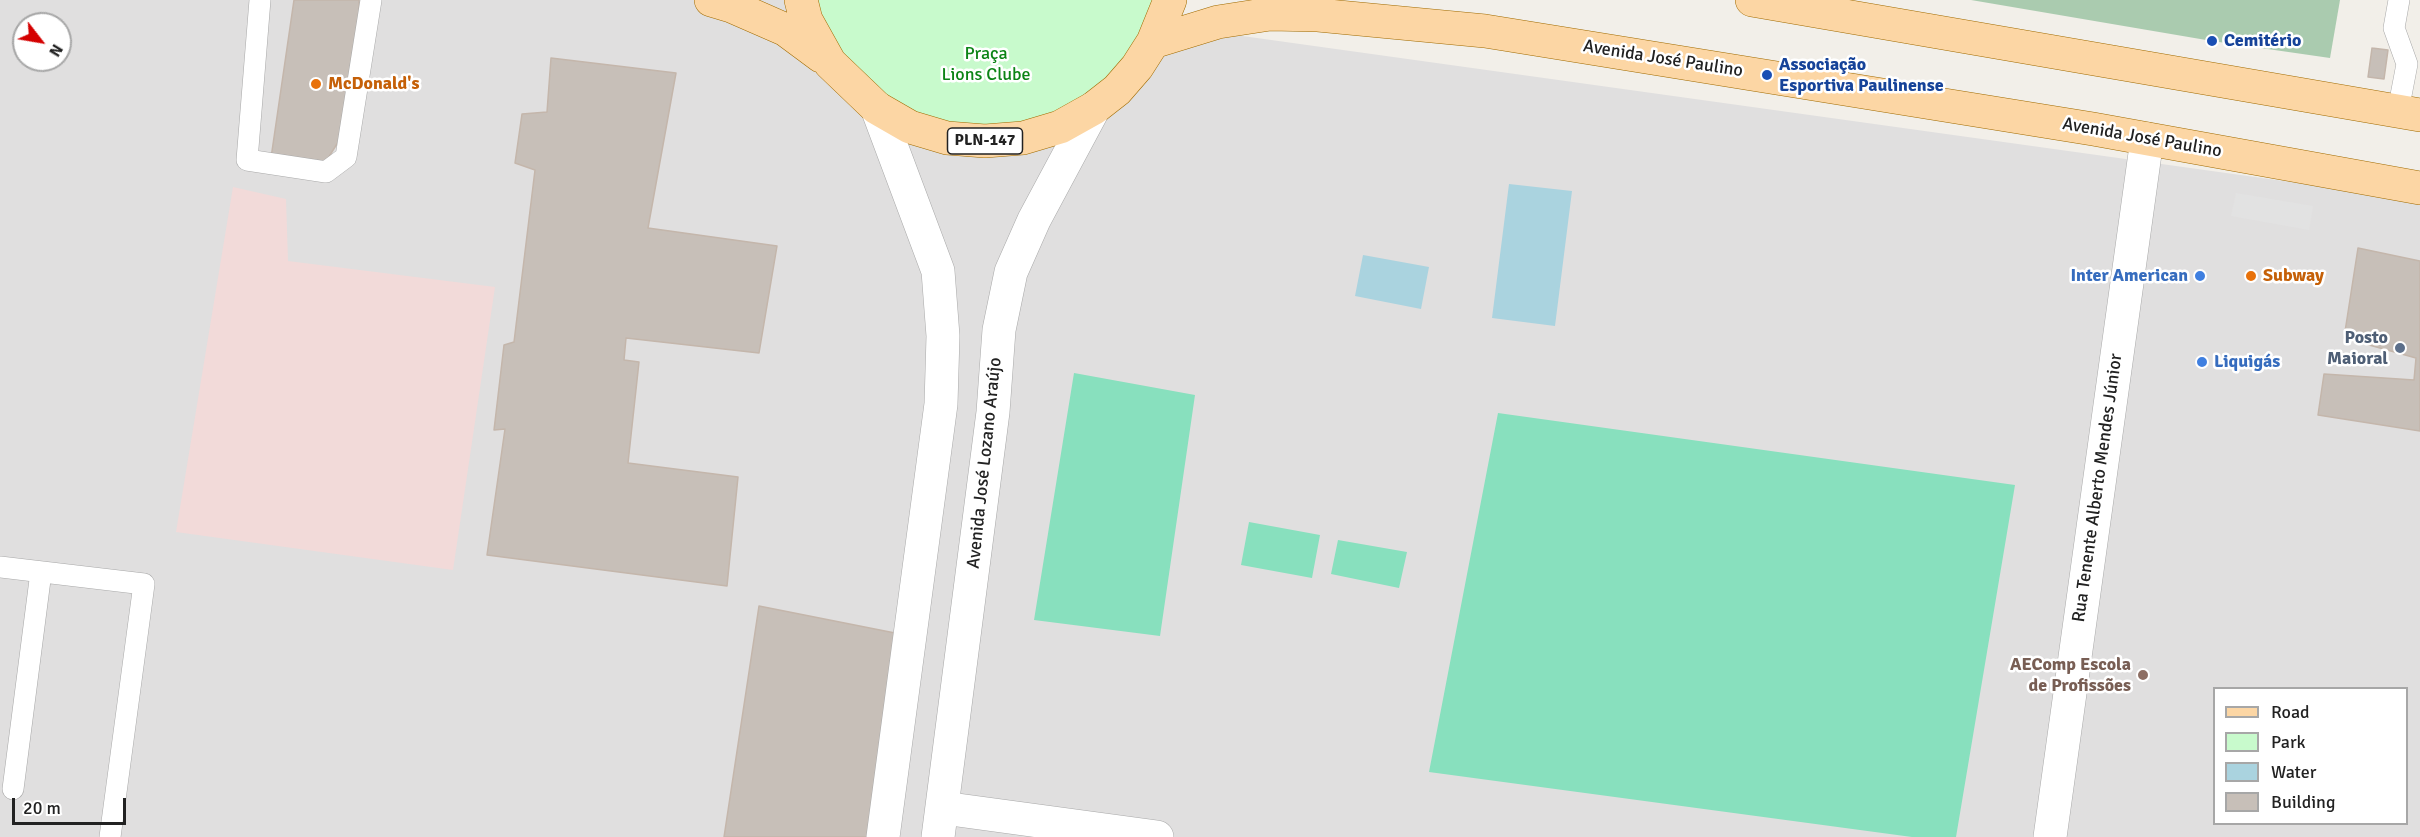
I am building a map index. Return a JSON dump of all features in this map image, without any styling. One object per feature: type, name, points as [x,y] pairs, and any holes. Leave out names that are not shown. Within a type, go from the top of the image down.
[{"type":"main road","name":"PLN-147","points":[[711,0],[731,6],[786,30],[830,63],[877,108],[910,127],[947,138],[985,141],[1023,138],[1060,127],[1094,108],[1117,90],[1137,67],[1153,42],[1170,0]]},
{"type":"main road","name":"PLN-147","points":[[801,0],[806,20],[830,63]]},
{"type":"main road","points":[[1752,0],[2409,113]]},
{"type":"main road","name":"Avenida José Paulino","points":[[1153,42],[1218,22],[1270,14],[1318,15],[1485,31],[1779,77],[2420,188]]},
{"type":"street","points":[[877,108],[938,271],[943,336],[941,404],[883,837]]},
{"type":"street","name":"Avenida José Lozano Araújo","points":[[941,823],[993,412],[999,330],[1011,272],[1034,220],[1094,108]]},
{"type":"street","name":"Rua Tenente Alberto Mendes Júnior","points":[[2050,837],[2147,139]]},
{"type":"street","points":[[941,823],[1157,837]]},
{"type":"lane","points":[[260,0],[247,160],[326,172],[346,157],[372,0]]},
{"type":"lane","points":[[2399,0],[2394,28],[2407,64],[2409,113]]},
{"type":"lane","points":[[0,567],[144,584],[110,837]]},
{"type":"lane","points":[[13,789],[41,572]]},
{"type":"shaded area","points":[[0,0],[984,0],[2420,200],[2420,837],[0,837]]},
{"type":"shaded area","points":[[233,187],[286,199],[288,261],[495,287],[453,570],[176,532]]},
{"type":"shaded area","points":[[2236,193],[2313,206],[2309,230],[2231,216]]},
{"type":"green space","name":"Praça Lions Clube","points":[[816,0],[1156,0],[1130,55],[1104,83],[1072,105],[1036,121],[960,127],[923,117],[888,99],[835,44]]},
{"type":"green space","points":[[1971,0],[2340,0],[2330,58],[2212,41]]},
{"type":"green space","points":[[1074,373],[1195,395],[1160,636],[1034,620]]},
{"type":"green space","points":[[1498,413],[2015,485],[1956,837],[1912,837],[1429,772]]},
{"type":"green space","points":[[1249,522],[1320,535],[1312,578],[1241,565]]},
{"type":"green space","points":[[1338,540],[1407,552],[1399,588],[1331,574]]},
{"type":"water","points":[[1509,184],[1572,191],[1555,326],[1492,318]]},
{"type":"water","points":[[1363,255],[1429,267],[1421,309],[1355,296]]},
{"type":"building","name":"McDonald's","points":[[294,0],[359,0],[360,28],[340,139],[325,163],[271,158]]},
{"type":"building","points":[[2372,48],[2388,50],[2384,79],[2368,77]]},
{"type":"building","points":[[551,58],[676,73],[648,228],[777,246],[759,353],[626,338],[624,360],[639,362],[628,463],[738,477],[727,586],[487,555],[505,429],[494,430],[504,345],[514,342],[535,170],[515,163],[522,114],[547,112]]},
{"type":"building","name":"Posto Maioral","points":[[2358,248],[2420,261],[2420,431],[2318,415],[2324,374],[2414,380],[2416,358],[2344,338]]},
{"type":"building","points":[[759,606],[900,634],[867,837],[724,837]]},
{"type":"place","name":"Cemitério","points":[[2212,41]]},
{"type":"place","name":"Associação Esportiva Paulinense","points":[[1767,75]]},
{"type":"place","name":"McDonald's","points":[[316,84]]},
{"type":"place","name":"Inter American","points":[[2200,276]]},
{"type":"place","name":"Subway","points":[[2251,276]]},
{"type":"place","name":"Posto Maioral","points":[[2400,348]]},
{"type":"place","name":"Liquigás","points":[[2202,362]]},
{"type":"place","name":"AEComp Escola de Profissões","points":[[2143,675]]}]
